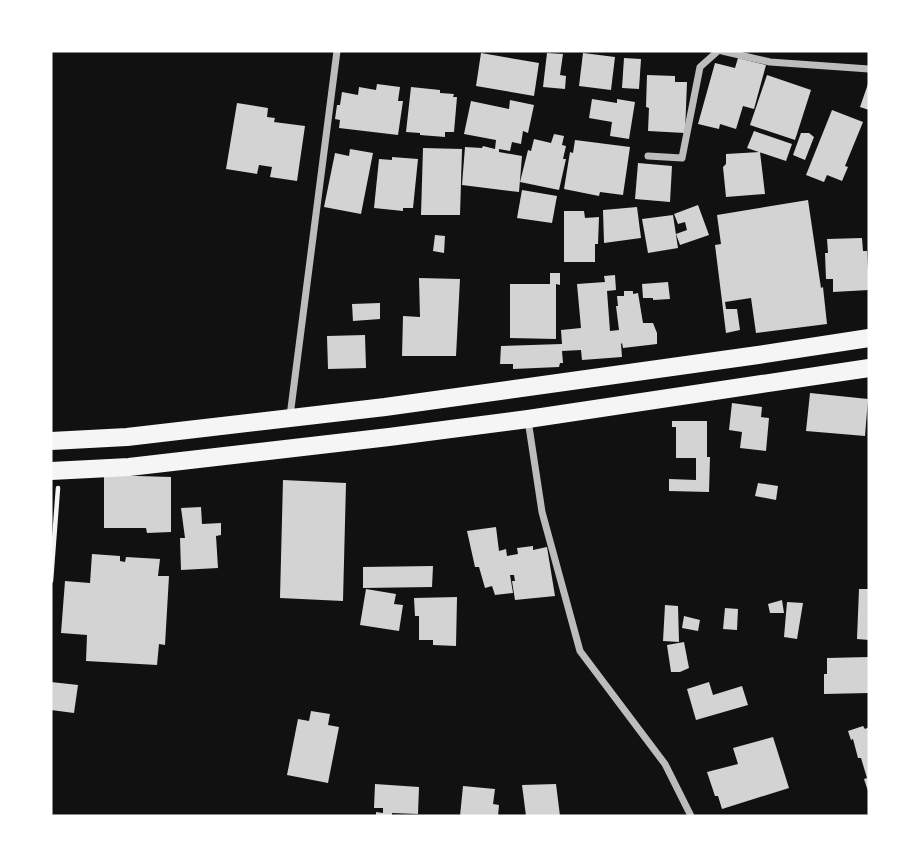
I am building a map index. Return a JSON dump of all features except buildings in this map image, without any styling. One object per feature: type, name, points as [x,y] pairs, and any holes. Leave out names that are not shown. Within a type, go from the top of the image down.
[{"type":"main road","points":[[51,441],[127,437],[385,407],[869,338]]},
{"type":"main road","points":[[55,471],[130,467],[389,437],[869,368]]},
{"type":"street","points":[[290,417],[337,51]]},
{"type":"street","points":[[648,156],[682,158],[700,68],[720,51],[770,62],[869,69]]},
{"type":"street","points":[[528,419],[542,512],[580,651],[665,764],[691,816]]},
{"type":"path","points":[[51,581],[55,471]]}]
